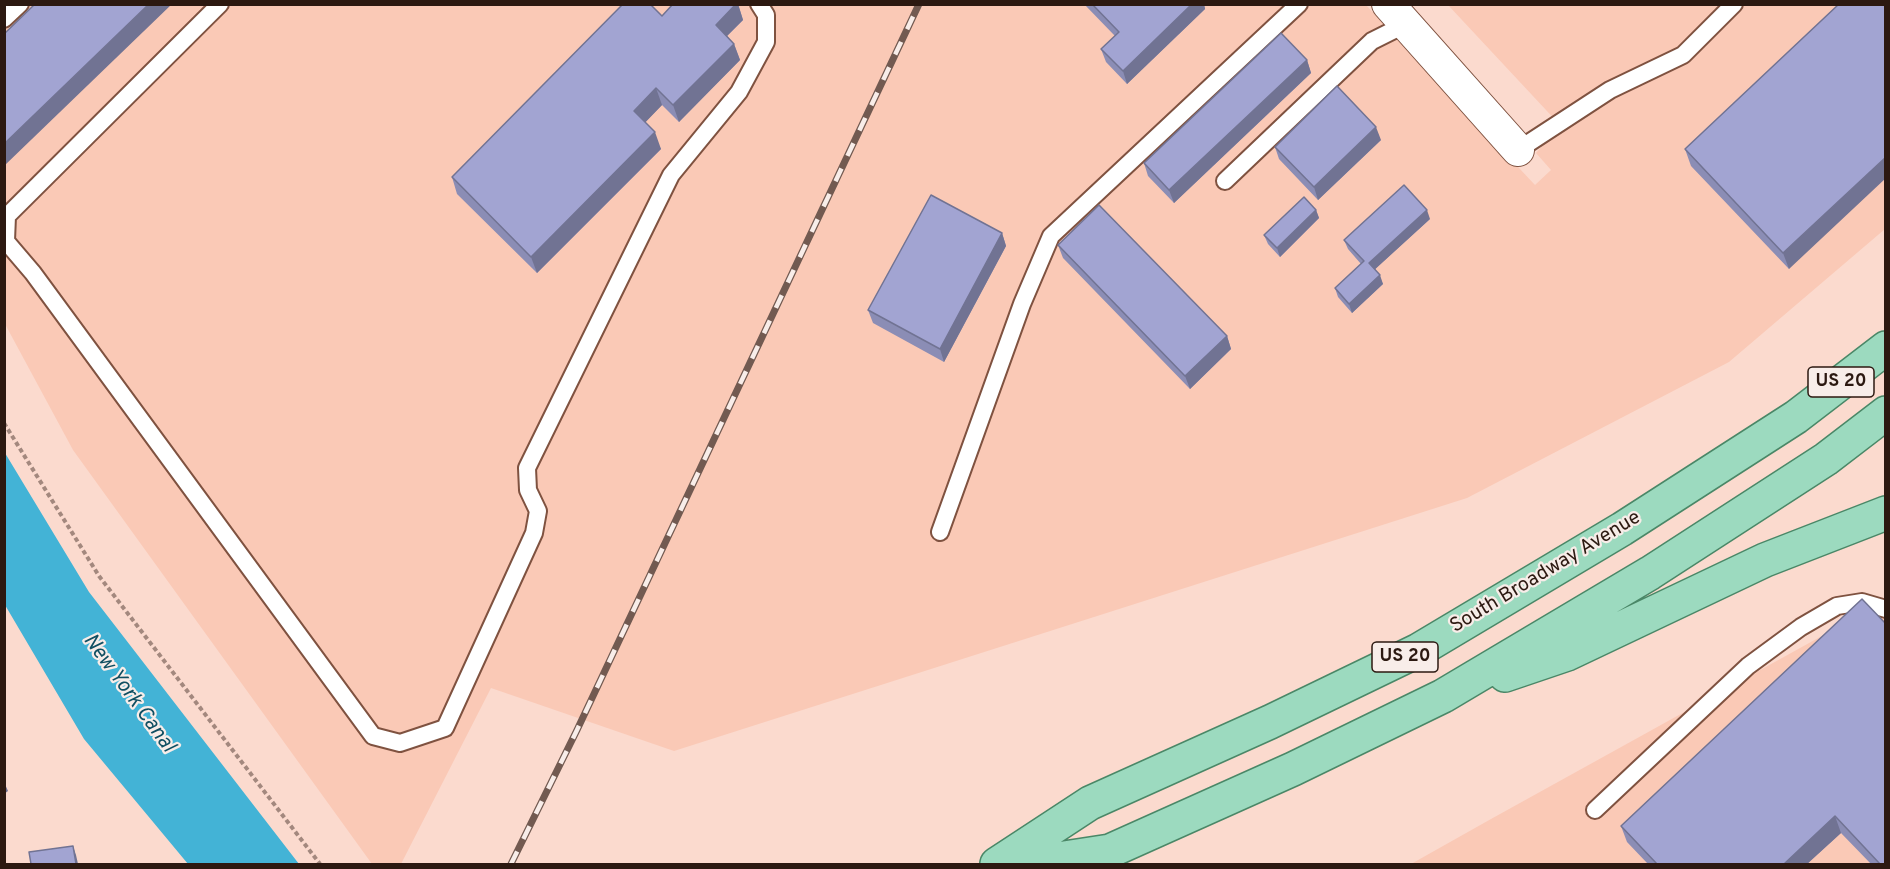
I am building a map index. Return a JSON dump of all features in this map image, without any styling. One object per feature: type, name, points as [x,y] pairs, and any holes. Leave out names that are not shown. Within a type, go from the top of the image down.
[{"type":"main road","points":[[1796,417],[1886,325]]},
{"type":"main road","name":"South Broadway Avenue","points":[[996,864],[1090,803],[1270,723],[1419,650],[1622,529],[1796,417],[1886,348]]},
{"type":"main road","name":"US 20","points":[[1025,864],[1110,851],[1293,769],[1443,696],[1650,573],[1826,459],[1886,413]]},
{"type":"main road","points":[[1443,696],[1567,654],[1765,560],[1886,513]]},
{"type":"street","points":[[1406,11],[1518,150]]},
{"type":"lane","points":[[4,19],[20,4]]},
{"type":"lane","points":[[220,4],[7,216],[5,240],[33,273],[372,736],[400,743],[446,728],[534,533],[538,511],[528,490],[527,468],[671,175],[739,92],[766,42],[766,15],[759,4]]},
{"type":"lane","points":[[940,532],[1022,304],[1051,236],[1299,4]]},
{"type":"lane","points":[[1518,150],[1610,90],[1683,55],[1734,4]]},
{"type":"lane","points":[[1225,181],[1406,11]]},
{"type":"lane","points":[[1595,810],[1748,666],[1801,627],[1837,606],[1862,602],[1886,609]]},
{"type":"path","points":[[4,423],[99,576],[320,864]]},
{"type":"shaded area","points":[[4,5],[1366,5],[1535,185],[1551,170],[1536,153],[1560,125],[1448,5],[1885,5],[1885,229],[1729,362],[1467,498],[674,751],[491,688],[401,864],[372,864],[73,450],[5,324]]},
{"type":"shaded area","points":[[1885,601],[1885,864],[1411,864],[1491,819]]},
{"type":"water","name":"New York Canal","points":[[5,453],[89,592],[299,864],[188,864],[84,739],[5,605]]},
{"type":"building","points":[[35,4],[149,4],[4,144],[4,34]]},
{"type":"building","points":[[623,4],[650,4],[662,16],[673,4],[736,4],[716,25],[734,44],[673,105],[656,88],[634,111],[655,132],[531,257],[452,177]]},
{"type":"building","points":[[1092,4],[1192,4],[1123,71],[1101,49],[1119,32]]},
{"type":"building","points":[[1839,4],[1886,4],[1886,157],[1783,253],[1685,149]]},
{"type":"building","points":[[1281,33],[1307,60],[1169,190],[1144,163]]},
{"type":"building","points":[[1337,86],[1376,127],[1314,187],[1275,147]]},
{"type":"building","points":[[1404,185],[1427,210],[1369,263],[1380,275],[1349,304],[1335,288],[1364,261],[1344,240]]},
{"type":"building","points":[[931,195],[1002,233],[940,349],[868,310]]},
{"type":"building","points":[[1304,197],[1316,210],[1277,248],[1264,235]]},
{"type":"building","points":[[1099,205],[1227,336],[1185,376],[1058,245]]},
{"type":"building","points":[[1862,599],[1886,624],[1886,864],[1880,864],[1835,816],[1784,864],[1657,864],[1621,826]]},
{"type":"building","points":[[73,846],[76,864],[31,864],[29,852]]},
{"type":"railway","points":[[511,864],[577,730],[919,4]]}]
